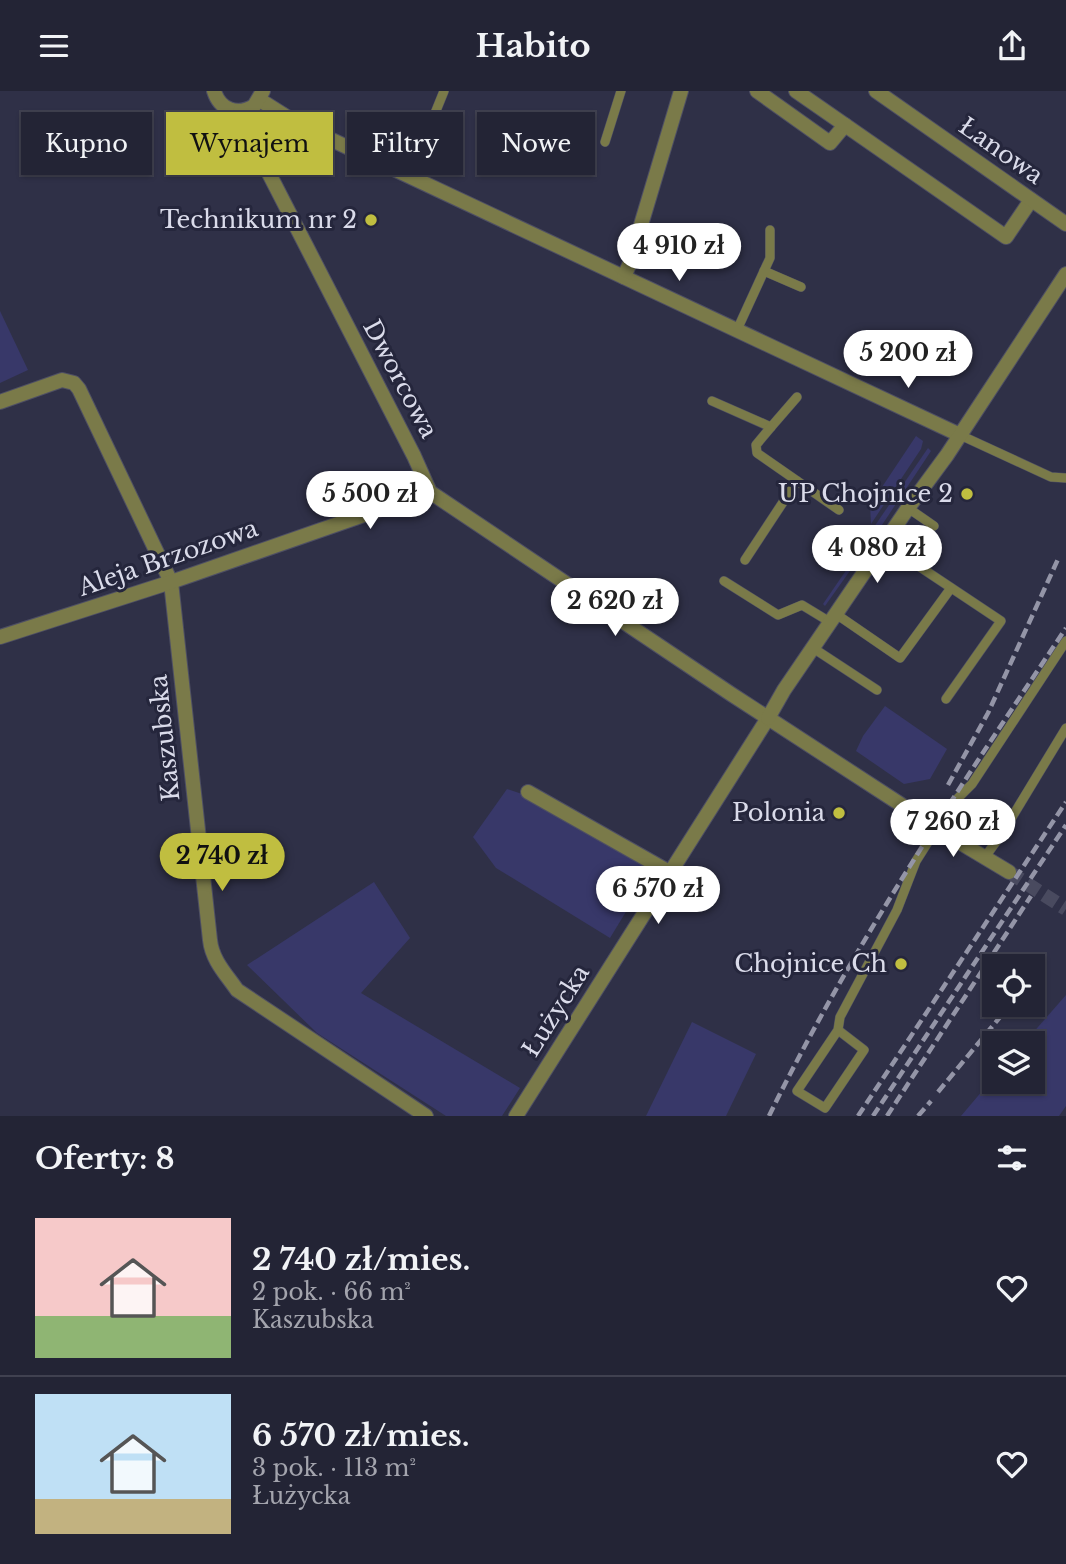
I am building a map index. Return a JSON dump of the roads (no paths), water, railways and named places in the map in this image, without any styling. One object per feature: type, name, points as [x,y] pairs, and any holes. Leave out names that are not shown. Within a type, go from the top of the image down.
[{"type":"street","points":[[214,91],[224,107],[240,111],[250,109],[262,95],[281,112]]},
{"type":"street","points":[[624,277],[681,91]]},
{"type":"street","points":[[757,91],[831,143],[845,125]]},
{"type":"street","points":[[796,91],[1006,237],[1031,200]]},
{"type":"street","name":"Łanowa","points":[[876,91],[1066,224]]},
{"type":"street","name":"Dworcowa","points":[[270,175],[430,492]]},
{"type":"street","points":[[410,175],[960,435]]},
{"type":"street","name":"Łużycka","points":[[516,1116],[813,648],[960,435],[1066,274]]},
{"type":"street","name":"Kaszubska","points":[[0,402],[62,380],[74,383],[172,582],[211,952],[237,990],[426,1116]]},
{"type":"street","points":[[430,492],[917,815]]},
{"type":"street","name":"Aleja Brzozowa","points":[[0,637],[172,582],[430,492]]},
{"type":"street","points":[[528,792],[671,873]]},
{"type":"street","points":[[939,830],[1009,873]]},
{"type":"lane","points":[[436,112],[444,91]]},
{"type":"lane","points":[[605,142],[621,91]]},
{"type":"lane","points":[[737,330],[770,258],[770,230]]},
{"type":"lane","points":[[764,271],[801,287]]},
{"type":"lane","points":[[797,397],[757,445],[757,453],[839,510]]},
{"type":"lane","points":[[712,401],[771,427]]},
{"type":"lane","points":[[960,435],[1051,477],[1066,478]]},
{"type":"lane","points":[[745,560],[797,481]]},
{"type":"lane","points":[[908,508],[934,526]]},
{"type":"lane","points":[[884,543],[1001,621],[946,699]]},
{"type":"lane","points":[[724,581],[778,615],[802,605],[833,618],[900,658],[951,588]]},
{"type":"lane","points":[[838,1030],[864,1050],[825,1108],[797,1091],[838,1030],[840,1017],[897,910],[916,861],[952,803],[972,784],[1066,641]]},
{"type":"lane","points":[[813,648],[877,690]]},
{"type":"lane","points":[[985,857],[1066,728]]},
{"type":"tunnel","points":[[917,815],[939,830]]},
{"type":"tunnel","points":[[1009,872],[1066,909]]},
{"type":"railway","points":[[948,785],[988,713],[1059,557]]},
{"type":"railway","points":[[769,1116],[836,990],[909,867],[1066,628]]},
{"type":"railway","points":[[858,1116],[1066,802]]},
{"type":"railway","points":[[873,1116],[1066,825]]},
{"type":"railway","points":[[887,1116],[1031,896]]},
{"type":"railway","points":[[938,1092],[1000,1017]]},
{"type":"railway","points":[[918,1116],[931,1101]]},
{"type":"place","name":"Technikum nr 2","points":[[371,220]]},
{"type":"place","name":"UP Chojnice 2","points":[[967,494]]},
{"type":"place","name":"Polonia","points":[[839,813]]},
{"type":"place","name":"Chojnice Ch","points":[[901,964]]}]
